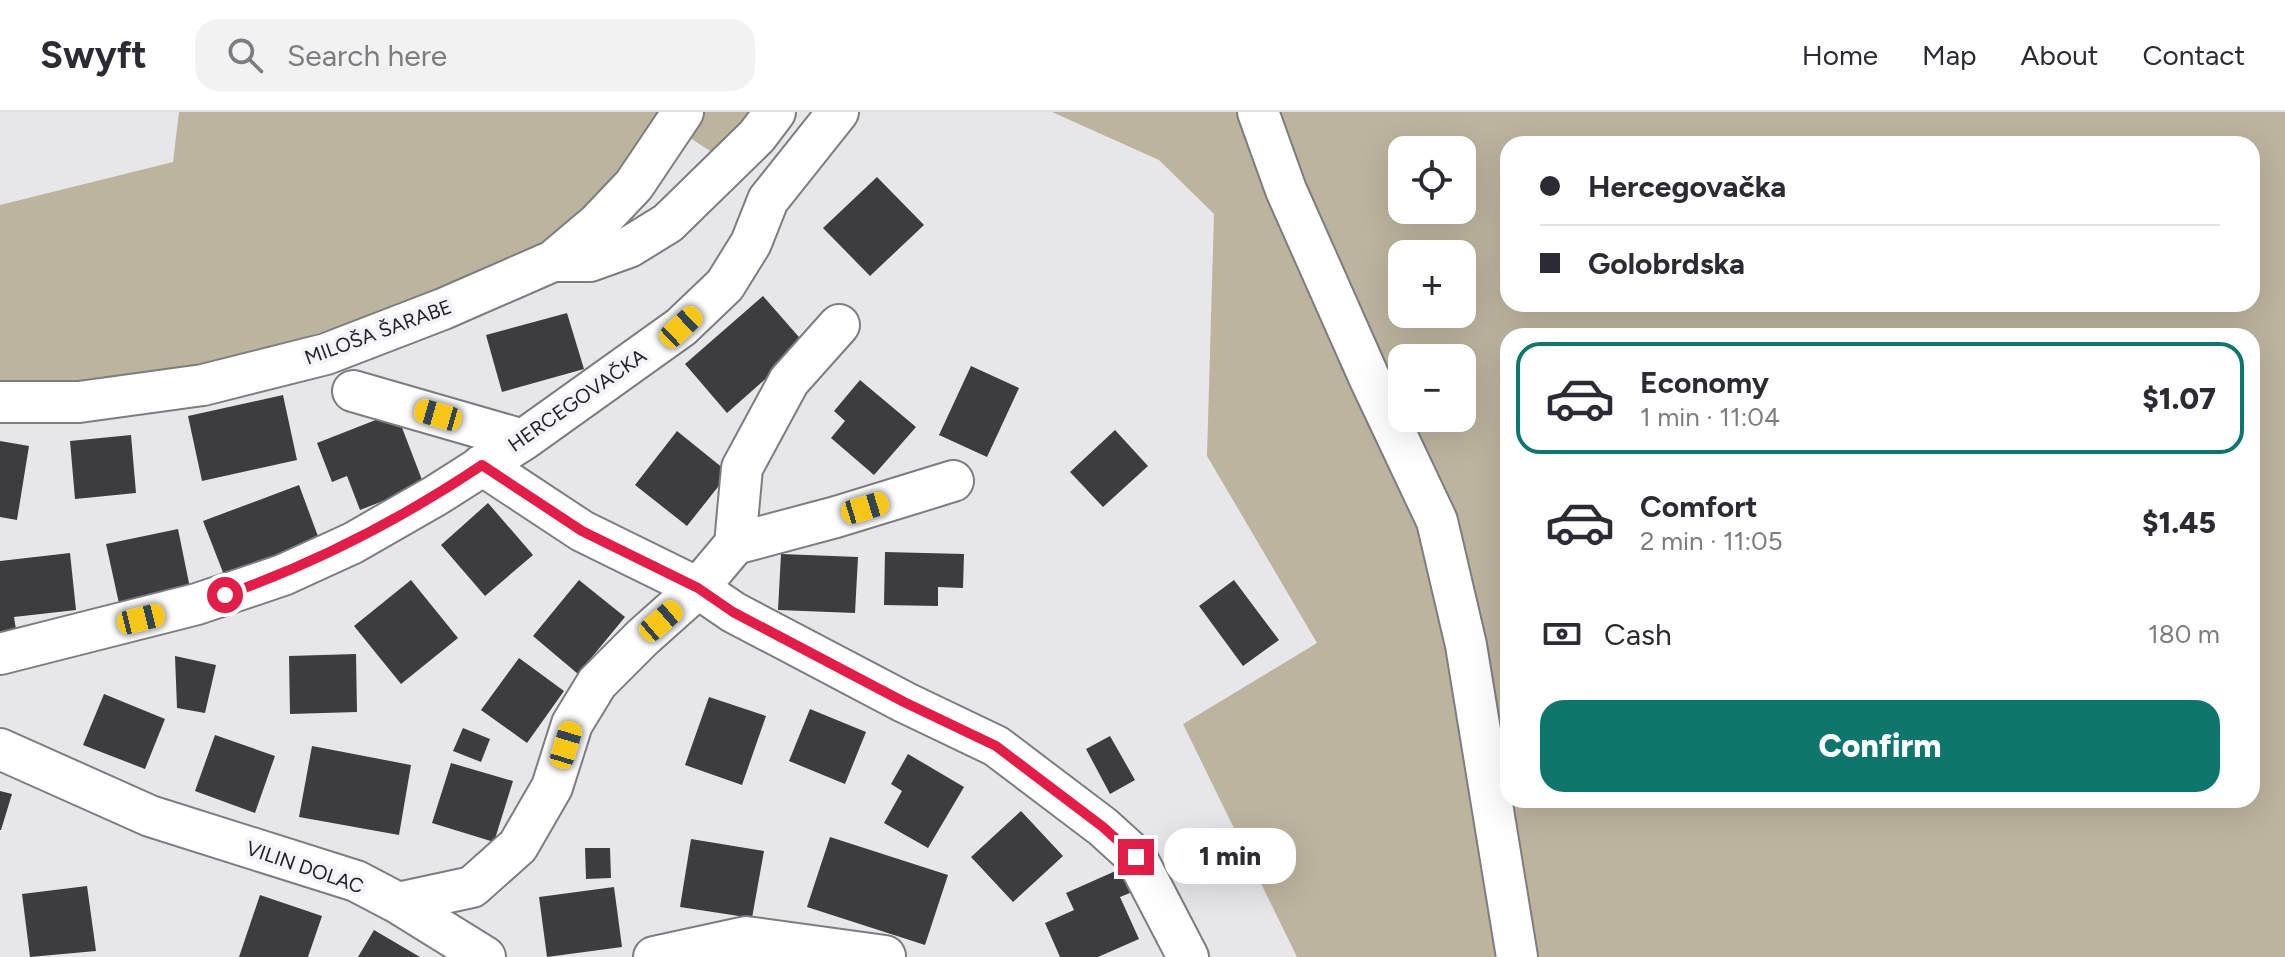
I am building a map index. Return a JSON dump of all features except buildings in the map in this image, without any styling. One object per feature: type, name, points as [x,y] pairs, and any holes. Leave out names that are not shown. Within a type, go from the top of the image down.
[{"type":"street","name":"MILOŠA ŠARABE","points":[[0,402],[79,402],[203,385],[326,354],[443,309],[553,261],[598,223],[634,185],[683,112]]},
{"type":"street","points":[[553,261],[590,261],[629,247],[668,223],[757,136],[775,112]]},
{"type":"street","name":"HERCEGOVAČKA","points":[[0,654],[197,604],[283,575],[353,543],[523,440],[681,327],[725,285],[751,243],[768,200],[838,112]]},
{"type":"street","points":[[1258,112],[1299,218],[1437,521],[1466,645],[1517,957]]},
{"type":"street","points":[[398,903],[472,887],[518,846],[552,787],[572,724],[597,683],[698,588],[735,544],[742,468],[789,381],[839,325]]},
{"type":"street","points":[[353,391],[523,440]]},
{"type":"street","points":[[482,465],[582,531],[698,588],[746,619],[904,702],[996,746],[1103,827],[1136,857],[1188,957]]},
{"type":"street","points":[[735,544],[953,481]]},
{"type":"street","name":"VILIN DOLAC","points":[[0,749],[150,816],[356,881],[485,957]]},
{"type":"street","points":[[654,957],[746,937],[885,956]]},
{"type":"shaded area","points":[[179,112],[666,112],[626,164],[572,221],[521,259],[444,293],[197,367],[82,381],[0,383],[0,205],[173,162]]},
{"type":"shaded area","points":[[703,112],[758,112],[721,158],[687,136]]},
{"type":"shaded area","points":[[1052,112],[1252,112],[1388,423],[1388,432],[1392,432],[1432,523],[1511,957],[1297,957],[1183,724],[1317,643],[1207,456],[1214,214],[1159,160]]},
{"type":"shaded area","points":[[1264,112],[2285,112],[2285,957],[1522,957],[1471,643],[1389,432],[1476,432],[1476,344],[1388,344],[1388,430]]},
{"type":"route","points":[[225,595],[283,575],[353,543],[482,465],[582,531],[698,588],[733,612],[904,702],[996,746],[1103,827],[1136,857]]}]
